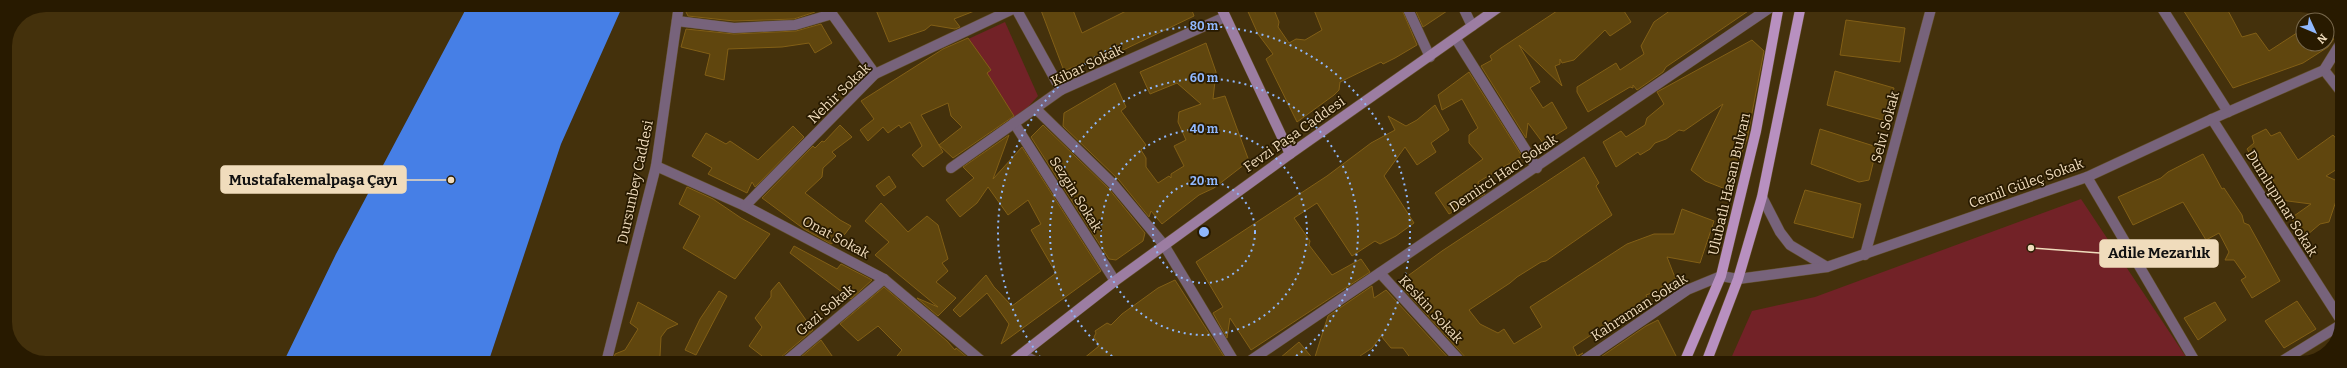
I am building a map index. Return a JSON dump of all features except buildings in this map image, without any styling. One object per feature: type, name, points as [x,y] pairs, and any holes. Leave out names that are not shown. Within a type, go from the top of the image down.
[{"type":"main road","points":[[1223,12],[1290,154]]},
{"type":"main road","name":"Fevzi Paşa Caddesi","points":[[1019,356],[1115,281],[1164,245],[1290,154],[1492,12]]},
{"type":"main road","name":"Ulubatlı Hasan Bulvarı","points":[[1687,356],[1721,276],[1756,132],[1778,12]]},
{"type":"main road","points":[[1709,356],[1738,279],[1762,196],[1800,12]]},
{"type":"street","name":"Dursunbey Caddesi","points":[[608,356],[656,166],[678,12]]},
{"type":"street","points":[[677,21],[734,28],[795,24],[826,12]]},
{"type":"street","points":[[832,12],[875,74]]},
{"type":"street","name":"Nehir Sokak","points":[[745,206],[875,74],[1002,12]]},
{"type":"street","points":[[1017,12],[1061,90]]},
{"type":"street","points":[[1409,12],[1430,57]]},
{"type":"street","points":[[1465,12],[1472,26]]},
{"type":"street","name":"Demirci Hacı Sokak","points":[[1257,356],[1537,168],[1764,12]]},
{"type":"street","name":"Selvi Sokak","points":[[1865,255],[1930,12]]},
{"type":"street","points":[[2164,12],[2228,112]]},
{"type":"street","name":"Kibar Sokak","points":[[951,168],[1061,90],[1225,17]]},
{"type":"street","points":[[1456,38],[1537,168]]},
{"type":"street","points":[[2335,52],[2324,70],[2335,84]]},
{"type":"street","name":"Cemil Güleç Sokak","points":[[1738,279],[1827,267],[2087,177],[2212,119],[2324,70]]},
{"type":"street","points":[[1036,108],[1114,185],[1164,245],[1231,356]]},
{"type":"street","name":"Dumlupınar Sokak","points":[[2212,119],[2335,312]]},
{"type":"street","name":"Sezgin Sokak","points":[[1014,123],[1115,281]]},
{"type":"street","name":"Onat Sokak","points":[[656,166],[745,206],[884,278],[976,356]]},
{"type":"street","points":[[2087,177],[2192,356]]},
{"type":"street","points":[[1762,196],[1780,232],[1790,245],[1827,267]]},
{"type":"street","name":"Keskin Sokak","points":[[1380,273],[1456,356]]},
{"type":"street","points":[[1721,276],[1738,279]]},
{"type":"street","name":"Kahraman Sokak","points":[[1590,356],[1686,290],[1721,276]]},
{"type":"street","name":"Gazi Sokak","points":[[792,356],[884,278]]},
{"type":"street","points":[[2290,356],[2334,328]]},
{"type":"street","points":[[1022,354],[1026,356]]},
{"type":"shaded area","points":[[1005,22],[1038,96],[1012,125],[964,41]]},
{"type":"shaded area","points":[[2081,199],[2185,356],[1732,356],[1752,311],[1815,297]]},
{"type":"water","points":[[464,12],[620,12],[561,144],[490,356],[286,356],[336,254]]},
{"type":"place","name":"Mustafakemalpaşa Çayı","points":[[451,180]]},
{"type":"place","name":"Adile Mezarlık","points":[[2031,248]]}]
